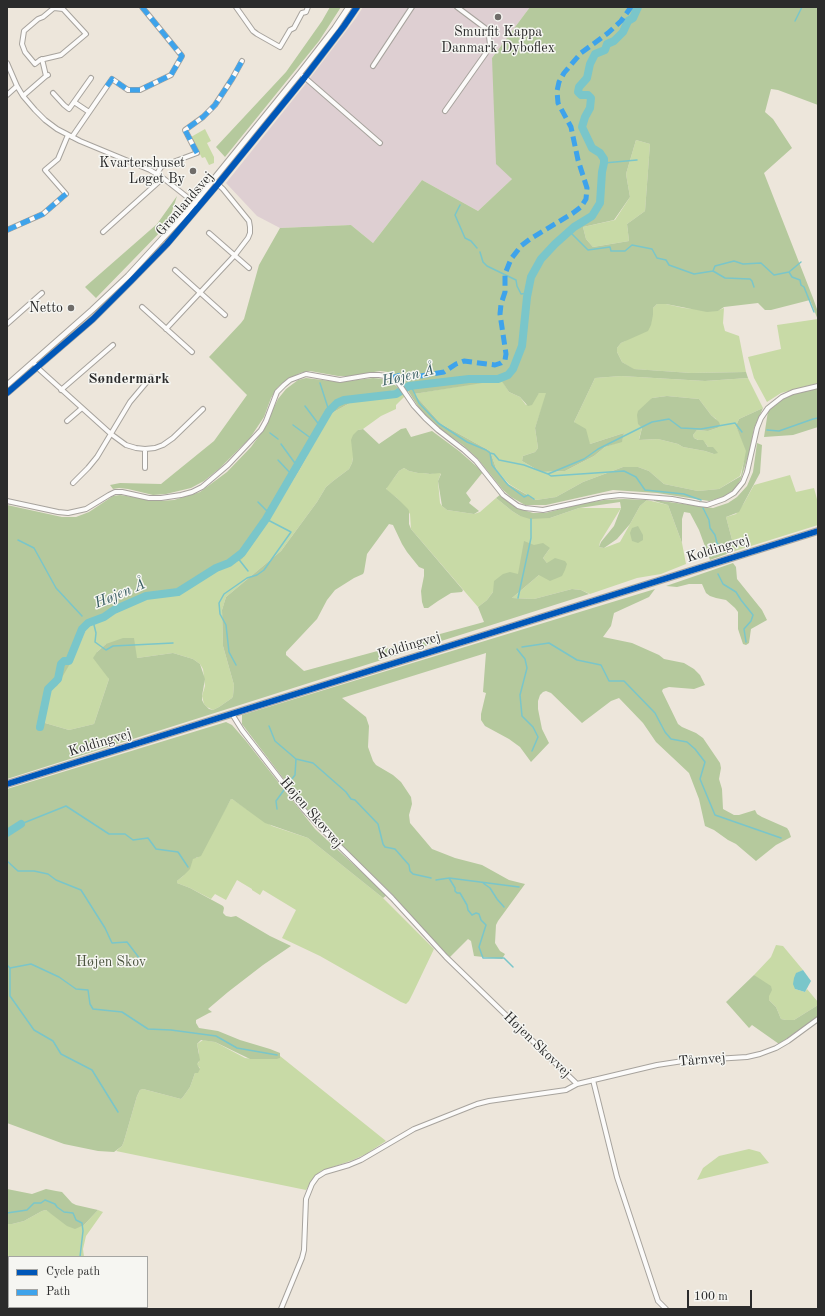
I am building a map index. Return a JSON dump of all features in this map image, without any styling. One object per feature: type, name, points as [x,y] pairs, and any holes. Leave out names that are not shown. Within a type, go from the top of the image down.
[{"type":"main road","name":"Koldingvej","points":[[7,784],[818,531]]},
{"type":"street","points":[[54,7],[63,9],[86,34],[62,55],[42,59],[35,64],[25,52],[22,44],[24,31],[54,7]]},
{"type":"street","points":[[72,137],[112,79],[128,90],[140,90],[171,75],[182,56],[142,7]]},
{"type":"street","points":[[242,7],[237,9],[253,31],[280,47],[290,30],[294,28],[302,13],[306,12],[308,7]]},
{"type":"street","name":"Grønlandsvej","points":[[7,384],[92,310],[128,276],[162,239],[213,180],[300,73],[335,28],[349,7]]},
{"type":"street","name":"Grønlandsvej","points":[[9,391],[93,319],[170,240],[199,207],[305,77],[357,7]]},
{"type":"street","points":[[373,66],[412,7]]},
{"type":"street","points":[[445,111],[486,53],[490,45],[486,28],[457,7]]},
{"type":"street","points":[[23,96],[47,75],[42,59]]},
{"type":"street","points":[[157,174],[164,165],[197,153],[185,130],[204,117],[215,105],[242,61]]},
{"type":"street","points":[[7,63],[23,96],[45,120],[72,137],[124,158],[157,174],[199,207]]},
{"type":"street","points":[[300,73],[380,143]]},
{"type":"street","points":[[53,93],[69,109],[91,78]]},
{"type":"street","points":[[7,95],[17,86]]},
{"type":"street","points":[[74,102],[89,112]]},
{"type":"street","points":[[7,230],[42,214],[66,194],[45,170],[58,159],[68,135]]},
{"type":"street","points":[[103,232],[164,178]]},
{"type":"street","points":[[166,329],[235,255],[250,233],[249,221],[213,180]]},
{"type":"street","points":[[209,233],[249,268]]},
{"type":"street","points":[[175,270],[201,292],[224,315]]},
{"type":"street","points":[[7,324],[42,293]]},
{"type":"street","points":[[142,307],[192,352]]},
{"type":"street","points":[[61,390],[113,345]]},
{"type":"street","points":[[34,362],[61,390],[111,434],[126,445],[136,448],[155,448],[167,442],[203,409]]},
{"type":"street","points":[[7,501],[68,513],[77,512],[91,507],[116,492],[149,498],[161,498],[181,495],[202,487],[228,466],[264,425],[277,392],[290,380],[306,374],[340,380],[379,375],[395,380],[424,418],[472,457],[503,494],[518,506],[534,510],[543,510],[603,496],[620,495],[672,499],[707,504],[724,499],[734,493],[743,482],[747,472],[757,428],[761,418],[768,408],[782,397],[793,392],[818,386]]},
{"type":"street","points":[[73,483],[102,450],[130,402],[151,377]]},
{"type":"street","points":[[7,384],[9,391]]},
{"type":"street","points":[[67,421],[82,408]]},
{"type":"street","points":[[145,449],[146,468]]},
{"type":"street","name":"Højen Skovvej","points":[[232,714],[242,730],[304,810],[392,898],[446,957],[577,1084],[566,1090],[477,1104],[414,1129],[360,1160],[325,1172],[317,1177],[310,1187],[306,1199],[304,1250],[302,1258],[281,1309]]},
{"type":"street","name":"Tårnvej","points":[[577,1084],[657,1065],[683,1061],[747,1057],[760,1054],[776,1048],[788,1041],[818,1019]]},
{"type":"street","points":[[593,1080],[617,1178],[654,1292],[658,1301],[666,1309]]},
{"type":"shaded area","points":[[363,7],[530,7],[492,58],[512,179],[478,211],[422,180],[373,243],[351,225],[280,228],[257,216],[226,183],[304,86]]},
{"type":"green space","points":[[330,7],[341,7],[319,41],[225,157],[216,147],[286,72],[322,21]]},
{"type":"green space","points":[[530,7],[818,7],[818,105],[778,90],[771,89],[765,112],[773,119],[792,148],[764,173],[813,298],[818,312],[818,320],[810,300],[771,310],[765,310],[758,303],[724,307],[718,311],[707,312],[666,304],[657,304],[653,308],[651,325],[648,331],[621,343],[617,348],[617,352],[622,362],[634,369],[691,373],[746,372],[748,378],[705,381],[621,376],[595,378],[574,422],[586,429],[590,444],[624,433],[622,442],[605,447],[594,456],[565,471],[541,472],[522,461],[523,456],[535,452],[538,448],[535,428],[546,393],[539,393],[532,405],[528,406],[520,397],[509,392],[501,380],[414,394],[441,424],[490,451],[497,471],[508,484],[536,500],[556,497],[583,482],[623,467],[638,467],[649,471],[664,484],[698,491],[719,489],[741,476],[746,451],[736,426],[739,419],[763,408],[754,428],[750,450],[741,479],[734,490],[723,497],[709,501],[657,493],[613,490],[546,505],[525,505],[511,497],[503,490],[478,459],[463,445],[436,426],[421,411],[401,380],[388,372],[380,371],[350,376],[338,376],[310,371],[300,373],[287,380],[278,387],[271,398],[264,417],[250,438],[220,468],[204,481],[191,488],[166,494],[153,495],[128,489],[113,489],[110,485],[120,483],[161,484],[214,441],[247,395],[209,357],[244,319],[259,265],[280,228],[351,225],[373,243],[422,180],[478,211],[512,179],[496,164],[492,58]],"holes":[[[636,140],[650,144],[645,211],[627,224],[629,241],[593,247],[586,239],[583,227],[614,220],[630,197],[626,174]]]},
{"type":"green space","points":[[205,129],[211,141],[207,143],[214,157],[214,163],[209,165],[205,157],[202,158],[191,137]]},
{"type":"green space","points":[[636,140],[650,144],[645,211],[627,224],[629,241],[593,247],[586,239],[583,227],[615,220],[630,197],[626,174]]},
{"type":"green space","points":[[177,196],[168,224],[96,298],[85,287],[157,224]]},
{"type":"green space","points":[[657,304],[717,311],[724,308],[723,323],[725,331],[739,336],[746,372],[691,373],[633,369],[622,362],[617,352],[617,348],[653,315],[653,308]]},
{"type":"green space","points":[[818,319],[818,383],[781,393],[767,402],[754,378],[748,357],[781,349],[777,325]]},
{"type":"green space","points":[[621,376],[705,381],[748,378],[763,408],[739,419],[736,426],[747,451],[740,476],[719,489],[698,491],[664,484],[649,471],[638,467],[623,467],[583,482],[556,497],[536,500],[509,484],[497,471],[490,451],[441,424],[414,394],[501,379],[509,392],[520,397],[526,405],[539,393],[547,393],[535,428],[538,448],[535,452],[523,456],[522,461],[541,472],[565,471],[594,456],[605,447],[622,441],[624,433],[590,444],[574,422],[595,378]],"holes":[[[667,396],[699,399],[711,415],[716,419],[717,428],[708,431],[697,430],[693,435],[694,438],[705,443],[714,454],[683,447],[678,444],[658,439],[639,439],[642,428],[641,426],[652,398]]]},
{"type":"green space","points":[[306,378],[339,382],[373,378],[384,379],[400,389],[361,397],[330,414],[300,469],[268,521],[242,559],[206,577],[178,595],[146,598],[87,628],[71,662],[57,686],[51,688],[48,693],[45,723],[69,730],[94,724],[109,679],[93,658],[106,644],[123,638],[134,638],[137,658],[173,653],[193,659],[200,664],[205,679],[202,700],[209,709],[213,710],[232,698],[234,685],[223,646],[222,610],[226,597],[281,551],[317,502],[326,487],[349,469],[353,458],[351,440],[353,435],[358,430],[363,429],[379,444],[401,429],[406,428],[411,437],[432,431],[459,451],[483,472],[466,493],[471,500],[469,503],[479,511],[474,514],[447,510],[442,506],[438,481],[441,474],[440,473],[418,473],[404,468],[399,471],[386,489],[408,509],[409,524],[411,529],[463,590],[462,592],[451,593],[428,608],[424,608],[421,591],[424,569],[419,567],[407,552],[393,525],[389,524],[367,554],[363,574],[335,590],[327,600],[317,619],[286,652],[286,655],[304,671],[484,622],[478,607],[487,600],[493,592],[494,581],[503,574],[510,572],[518,574],[524,541],[534,545],[543,543],[550,548],[543,558],[547,563],[555,558],[565,561],[567,564],[562,576],[550,581],[539,575],[512,598],[534,599],[572,589],[581,590],[589,594],[7,779],[7,505],[62,517],[76,517],[89,512],[113,496],[120,495],[159,501],[174,500],[200,492],[227,472],[251,447],[267,425],[278,399],[286,389],[298,380]]},
{"type":"green space","points":[[818,388],[818,427],[793,435],[764,437],[768,411],[790,395]]},
{"type":"green space","points":[[400,389],[405,396],[396,405],[396,409],[381,416],[363,429],[358,430],[352,463],[349,469],[326,487],[317,502],[281,551],[226,597],[222,610],[223,646],[234,685],[232,698],[213,710],[204,704],[202,696],[205,686],[203,669],[200,664],[193,659],[173,653],[137,658],[106,644],[97,652],[109,679],[94,724],[69,730],[45,723],[48,693],[71,662],[87,628],[146,598],[178,595],[206,577],[268,521],[300,469],[330,414],[361,397]]},
{"type":"green space","points":[[667,396],[699,399],[720,425],[717,428],[708,431],[697,430],[693,435],[694,438],[703,440],[708,447],[713,447],[718,453],[714,454],[683,447],[678,444],[658,439],[639,440],[642,428],[638,424],[638,411],[652,398]]},
{"type":"green space","points":[[757,443],[762,445],[760,473],[739,512],[726,517],[735,551],[710,560],[699,530],[690,513],[684,512],[682,519],[682,543],[668,505],[654,500],[713,508],[728,503],[737,497],[747,486],[753,472]]},
{"type":"green space","points":[[404,468],[418,473],[441,473],[438,481],[440,503],[447,510],[474,514],[480,512],[496,498],[520,516],[550,518],[579,508],[621,508],[600,542],[599,547],[604,548],[620,542],[640,506],[647,500],[668,505],[682,543],[686,564],[661,574],[637,578],[590,594],[581,590],[572,589],[534,599],[512,598],[539,575],[547,563],[543,558],[550,548],[518,575],[493,592],[487,600],[478,607],[411,529],[410,514],[397,498],[386,490],[387,486],[399,471]]},
{"type":"green space","points":[[790,475],[796,492],[814,488],[818,503],[818,525],[735,551],[726,517],[736,514],[754,485]]},
{"type":"green space","points":[[501,494],[508,502],[517,508],[533,513],[545,513],[604,500],[647,500],[640,506],[630,524],[617,539],[604,548],[599,547],[601,542],[614,526],[621,508],[620,502],[579,508],[550,518],[530,519],[520,516],[496,498]]},
{"type":"green space","points":[[638,526],[643,535],[643,540],[638,543],[632,541],[630,533],[632,528]]},
{"type":"green space","points":[[733,563],[736,567],[737,579],[762,610],[767,620],[751,629],[749,643],[746,645],[743,644],[738,629],[738,612],[726,600],[710,596],[706,593],[702,584],[689,584],[677,587],[666,586]]},
{"type":"green space","points":[[655,589],[649,597],[614,613],[611,626],[603,637],[632,643],[659,655],[664,659],[684,663],[700,675],[705,685],[694,689],[669,687],[663,689],[662,691],[678,724],[703,738],[720,763],[721,768],[719,779],[722,789],[723,809],[734,815],[755,810],[757,814],[787,828],[789,831],[791,837],[776,845],[756,861],[736,844],[705,826],[699,799],[689,773],[656,742],[643,723],[619,698],[611,701],[582,723],[551,693],[546,691],[543,692],[538,701],[538,709],[542,729],[549,743],[531,762],[520,747],[509,739],[485,726],[481,720],[486,693],[483,692],[486,653],[342,698],[366,717],[369,726],[368,747],[373,761],[376,765],[393,775],[401,782],[411,797],[412,804],[409,815],[410,823],[432,849],[455,858],[482,865],[509,880],[525,884],[496,925],[495,943],[500,951],[505,954],[502,959],[474,956],[471,941],[468,939],[449,958],[390,892],[319,823],[305,807],[242,724],[242,715]]},
{"type":"green space","name":"Højen Skov","points":[[226,722],[232,725],[246,741],[315,829],[387,895],[383,898],[308,838],[265,823],[231,799],[201,856],[193,859],[190,869],[177,881],[177,883],[190,888],[223,906],[223,913],[226,916],[236,916],[270,936],[291,946],[228,992],[208,1009],[212,1012],[196,1020],[196,1023],[199,1028],[218,1031],[280,1053],[280,1058],[250,1059],[215,1042],[201,1040],[197,1044],[200,1060],[197,1064],[200,1069],[198,1073],[195,1073],[190,1087],[183,1097],[181,1099],[143,1089],[140,1090],[122,1146],[114,1152],[98,1151],[64,1144],[7,1123],[7,789]]},
{"type":"green space","points":[[231,799],[272,826],[308,838],[383,898],[434,949],[409,1001],[406,1004],[320,956],[282,938],[296,910],[263,890],[260,895],[237,880],[226,900],[215,894],[211,899],[177,883],[177,881],[183,876],[193,858],[197,858]]},
{"type":"green space","points":[[776,945],[783,946],[803,970],[797,973],[795,989],[805,992],[807,989],[818,1002],[818,1005],[794,1020],[781,1019],[776,1007],[769,1000],[769,996],[754,975],[771,957]]},
{"type":"green space","points":[[754,975],[771,986],[772,990],[769,1000],[776,1007],[781,1019],[794,1020],[818,1005],[818,1017],[779,1044],[752,1025],[749,1028],[726,1002]]},
{"type":"green space","points":[[203,1040],[215,1042],[245,1058],[280,1058],[280,1056],[386,1141],[366,1154],[353,1160],[321,1171],[314,1177],[306,1190],[116,1151],[122,1146],[124,1141],[140,1090],[143,1089],[181,1099],[183,1097],[190,1087],[195,1073],[200,1068],[196,1064],[199,1062],[197,1044]]},
{"type":"green space","points":[[749,1149],[760,1152],[769,1163],[697,1180],[703,1168],[719,1156]]},
{"type":"green space","points":[[7,1189],[32,1194],[46,1189],[62,1192],[72,1203],[76,1205],[98,1210],[84,1225],[75,1229],[67,1226],[46,1210],[24,1221],[7,1224]]},
{"type":"green space","points":[[46,1210],[84,1225],[98,1210],[103,1212],[86,1236],[83,1249],[84,1256],[8,1256],[8,1284],[7,1224],[24,1221]]},
{"type":"water","points":[[803,970],[811,981],[805,992],[795,989],[793,984],[796,973]]},
{"type":"waterway","name":"Højen Å","points":[[40,727],[48,689],[58,679],[61,664],[64,661],[69,661],[82,629],[88,623],[104,617],[114,610],[146,596],[178,592],[216,568],[229,563],[242,553],[266,519],[329,411],[337,403],[344,400],[396,394],[409,386],[469,379],[498,379],[508,375],[513,369],[522,346],[527,297],[531,277],[541,259],[574,227],[592,216],[600,203],[604,159],[600,153],[592,148],[582,127],[590,108],[591,98],[588,95],[581,95],[578,92],[579,87],[587,78],[590,64],[595,54],[605,50],[607,44],[614,41],[623,32],[628,21],[633,18],[638,7]]},
{"type":"waterway","points":[[795,21],[802,7]]},
{"type":"waterway","points":[[604,163],[637,160]]},
{"type":"waterway","points":[[460,205],[455,215],[465,238],[471,241],[477,248]]},
{"type":"waterway","points":[[569,231],[588,250],[610,247],[611,251],[625,251],[632,245],[652,249],[657,258],[666,260],[669,265],[694,274],[713,271],[715,266],[734,261],[743,264],[761,263],[774,275],[789,272],[792,277],[800,280],[814,312]]},
{"type":"waterway","points":[[480,252],[483,262],[487,266],[516,280],[521,294],[528,293]]},
{"type":"waterway","points":[[789,272],[801,262]]},
{"type":"waterway","points":[[713,271],[725,278],[750,279],[754,287]]},
{"type":"waterway","points":[[320,383],[329,411]]},
{"type":"waterway","points":[[411,386],[419,403],[438,423],[467,442],[490,453],[492,465],[508,485],[524,497],[528,495],[534,499]]},
{"type":"waterway","points":[[305,406],[320,426]]},
{"type":"waterway","points":[[767,430],[779,431],[818,418]]},
{"type":"waterway","points":[[548,474],[584,459],[598,449],[652,422],[669,419],[681,428],[701,429],[735,423],[742,432]]},
{"type":"waterway","points":[[293,425],[312,439]]},
{"type":"waterway","points":[[270,433],[278,439]]},
{"type":"waterway","points":[[281,444],[297,466]]},
{"type":"waterway","points":[[490,453],[494,454],[499,460],[524,465],[551,476],[624,471],[636,477],[645,490],[684,494],[701,500]]},
{"type":"waterway","points":[[278,460],[292,475]]},
{"type":"waterway","points":[[258,502],[269,513]]},
{"type":"waterway","points":[[703,508],[717,543],[721,547],[730,551]]},
{"type":"waterway","points":[[236,665],[229,652],[226,625],[220,614],[219,603],[224,594],[247,578],[257,575],[264,570],[291,532],[266,519]]},
{"type":"waterway","points":[[518,598],[531,538],[531,519]]},
{"type":"waterway","points":[[18,540],[34,548],[56,588],[82,616]]},
{"type":"waterway","points":[[237,557],[248,571]]},
{"type":"waterway","points":[[718,574],[723,584],[736,592],[753,615],[751,621],[744,629],[746,642]]},
{"type":"waterway","points":[[93,621],[96,633],[95,642],[106,650],[113,646],[173,643]]},
{"type":"waterway","points":[[522,647],[549,643],[577,660],[601,665],[609,681],[624,681],[655,713],[665,732],[671,739],[687,742],[695,749],[705,762],[700,779],[715,815],[781,838]]},
{"type":"waterway","points":[[517,649],[525,659],[527,668],[520,695],[522,716],[533,727],[538,737],[532,751]]},
{"type":"waterway","points":[[269,726],[275,741],[296,759],[313,763],[346,792],[351,799],[355,800],[378,824],[385,847],[395,849],[409,865],[410,871],[413,874],[431,878]]},
{"type":"waterway","points":[[288,784],[295,775],[296,759]]},
{"type":"waterway","points":[[277,809],[276,801],[284,790]]},
{"type":"waterway","points":[[21,824],[66,806],[109,834],[125,834],[133,840],[148,838],[156,849],[178,852],[188,867]]},
{"type":"waterway","name":"Højen Å","points":[[7,833],[21,824]]},
{"type":"waterway","points":[[7,861],[18,871],[34,871],[48,874],[56,880],[81,890],[105,928],[112,943],[127,942],[140,959]]},
{"type":"waterway","points":[[449,878],[455,888],[455,891],[460,893],[467,905],[468,910],[472,915],[476,913],[479,914],[481,920],[486,925],[479,947],[483,958],[504,958],[513,967]]},
{"type":"waterway","points":[[436,880],[449,878],[519,887]]},
{"type":"waterway","points":[[483,883],[490,888],[504,907]]},
{"type":"waterway","points":[[7,965],[10,968],[31,964],[59,977],[76,989],[88,990],[90,1004],[93,1009],[122,1012],[148,1029],[171,1030],[216,1036],[237,1048],[277,1055]]},
{"type":"waterway","points":[[10,968],[10,996],[34,1030],[53,1041],[61,1054],[92,1070],[118,1112]]},
{"type":"waterway","points":[[7,1213],[27,1210],[34,1203],[41,1203],[45,1200],[55,1204],[64,1212],[73,1213],[76,1220],[82,1223],[83,1231],[80,1256]]},
{"type":"marked path","points":[[107,86],[112,79],[128,90],[140,90],[171,75],[182,56],[142,7]]},
{"type":"marked path","points":[[391,378],[401,375],[415,377],[444,372],[456,364],[464,361],[495,365],[505,360],[506,354],[500,314],[501,304],[505,292],[505,274],[511,259],[521,246],[573,213],[581,207],[586,199],[587,188],[578,160],[571,127],[558,103],[557,91],[559,82],[564,73],[581,53],[608,33],[621,21],[631,7]]},
{"type":"marked path","points":[[197,153],[185,130],[203,117],[215,105],[242,61]]},
{"type":"marked path","points":[[7,230],[43,214],[66,194]]},
{"type":"cycle path","points":[[7,393],[93,319],[167,244],[305,77],[357,7]]},
{"type":"cycle path","points":[[7,784],[818,531]]},
{"type":"place","name":"Smurfit Kappa Danmark Dyboflex","points":[[498,17]]},
{"type":"place","name":"Kvartershuset Løget By","points":[[193,171]]},
{"type":"place","name":"Netto","points":[[71,308]]},
{"type":"district","name":"Søndermark","points":[[129,379]]}]
